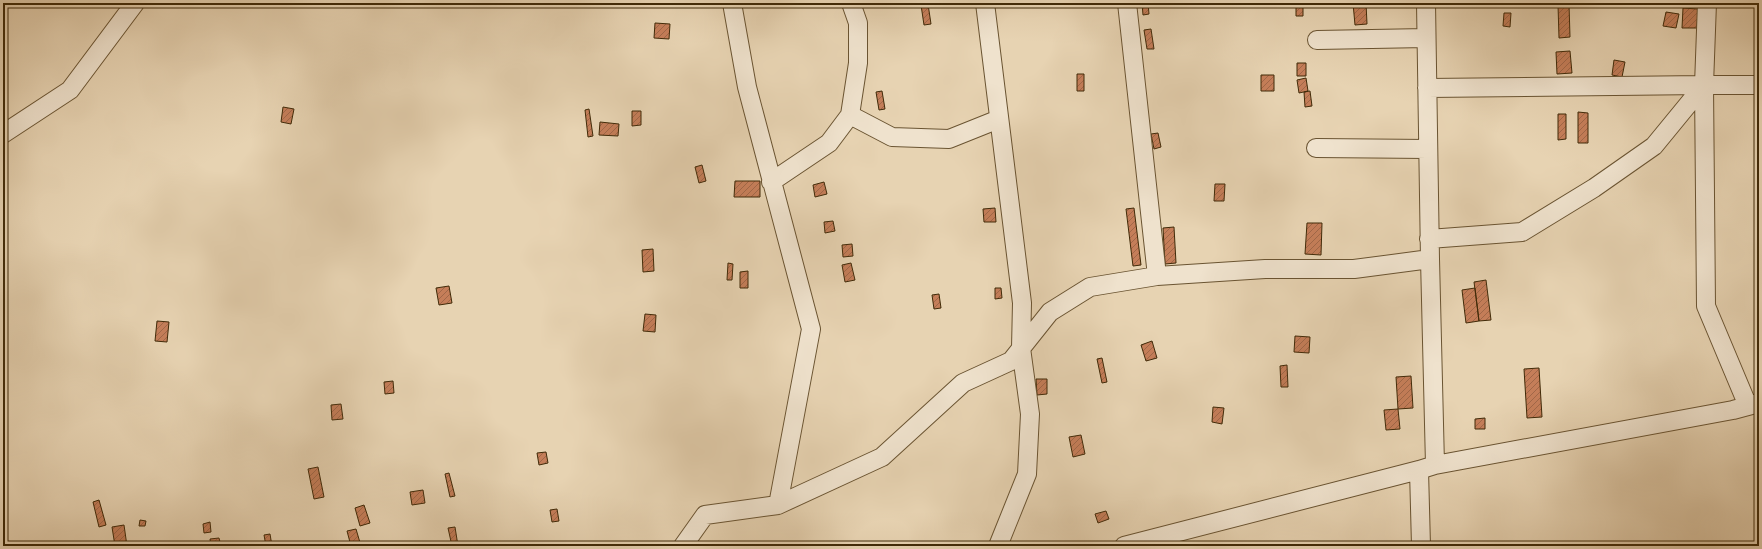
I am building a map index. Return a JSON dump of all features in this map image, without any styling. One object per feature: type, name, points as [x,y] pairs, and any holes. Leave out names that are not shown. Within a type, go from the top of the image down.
[{"type":"street","points":[[3,134],[70,90],[135,3]]},
{"type":"street","points":[[732,3],[747,87],[811,329],[778,505]]},
{"type":"street","points":[[771,182],[829,143],[850,115],[858,63],[858,23],[851,3]]},
{"type":"street","points":[[985,3],[1022,303],[1021,348],[1030,414],[1027,474],[998,546]]},
{"type":"street","points":[[1127,3],[1157,276]]},
{"type":"street","points":[[1421,546],[1427,468],[1430,259],[1426,3]]},
{"type":"street","points":[[1124,546],[1427,468],[1754,405],[1706,306],[1704,85],[1707,3]]},
{"type":"street","points":[[1317,40],[1426,38]]},
{"type":"street","points":[[1429,239],[1522,232],[1594,188],[1654,146],[1704,85]]},
{"type":"street","points":[[1427,88],[1759,85]]},
{"type":"street","points":[[850,115],[892,137],[949,139],[999,119]]},
{"type":"street","points":[[1316,148],[1428,149]]},
{"type":"street","points":[[683,546],[705,514],[778,505],[882,456],[963,383],[1011,361],[1050,312],[1090,287],[1157,276],[1265,269],[1354,269],[1430,259]]},
{"type":"building","points":[[1142,3],[1148,3],[1149,14],[1143,15]]},
{"type":"building","points":[[1296,3],[1303,3],[1303,16],[1296,16]]},
{"type":"building","points":[[1353,3],[1366,3],[1367,24],[1355,25]]},
{"type":"building","points":[[928,4],[931,24],[924,25],[921,5]]},
{"type":"building","points":[[1569,4],[1570,37],[1559,38],[1558,5]]},
{"type":"building","points":[[1683,8],[1698,9],[1697,28],[1682,28]]},
{"type":"building","points":[[1666,12],[1679,14],[1676,28],[1663,26]]},
{"type":"building","points":[[1504,13],[1511,13],[1510,27],[1503,26]]},
{"type":"building","points":[[655,23],[670,24],[669,39],[654,38]]},
{"type":"building","points":[[1151,29],[1154,49],[1147,49],[1144,30]]},
{"type":"building","points":[[1570,51],[1572,73],[1557,74],[1556,52]]},
{"type":"building","points":[[1614,60],[1625,62],[1622,77],[1612,75]]},
{"type":"building","points":[[1297,63],[1306,63],[1306,76],[1297,76]]},
{"type":"building","points":[[1077,74],[1084,74],[1084,91],[1077,91]]},
{"type":"building","points":[[1261,75],[1274,75],[1274,91],[1261,91]]},
{"type":"building","points":[[1306,78],[1308,91],[1299,93],[1297,80]]},
{"type":"building","points":[[882,91],[885,109],[879,110],[876,92]]},
{"type":"building","points":[[1310,91],[1312,106],[1305,107],[1304,92]]},
{"type":"building","points":[[283,107],[294,109],[291,124],[281,122]]},
{"type":"building","points":[[589,109],[593,136],[588,137],[585,110]]},
{"type":"building","points":[[632,111],[641,111],[641,125],[632,126]]},
{"type":"building","points":[[1578,112],[1588,113],[1588,143],[1578,143]]},
{"type":"building","points":[[1558,114],[1566,114],[1566,139],[1558,140]]},
{"type":"building","points":[[600,122],[619,124],[618,136],[599,135]]},
{"type":"building","points":[[1158,133],[1161,147],[1154,149],[1151,134]]},
{"type":"building","points":[[702,165],[706,181],[699,183],[695,167]]},
{"type":"building","points":[[735,181],[760,181],[760,197],[734,197]]},
{"type":"building","points":[[824,182],[827,194],[815,197],[813,185]]},
{"type":"building","points":[[1215,184],[1225,184],[1224,201],[1214,201]]},
{"type":"building","points":[[995,208],[996,222],[984,222],[983,209]]},
{"type":"building","points":[[1134,208],[1141,265],[1133,266],[1126,209]]},
{"type":"building","points":[[833,221],[835,231],[825,233],[824,222]]},
{"type":"building","points":[[1307,223],[1322,223],[1321,255],[1305,254]]},
{"type":"building","points":[[1174,227],[1176,263],[1165,264],[1163,228]]},
{"type":"building","points":[[852,244],[853,256],[843,257],[842,245]]},
{"type":"building","points":[[653,249],[654,271],[643,272],[642,250]]},
{"type":"building","points":[[728,263],[733,264],[732,280],[727,280]]},
{"type":"building","points":[[851,263],[855,280],[845,282],[842,265]]},
{"type":"building","points":[[748,271],[748,288],[740,288],[740,272]]},
{"type":"building","points":[[1486,280],[1491,320],[1479,321],[1474,282]]},
{"type":"building","points":[[449,286],[452,303],[439,305],[436,288]]},
{"type":"building","points":[[995,288],[1001,288],[1002,298],[995,299]]},
{"type":"building","points":[[1475,288],[1479,321],[1466,323],[1462,290]]},
{"type":"building","points":[[939,294],[941,308],[934,309],[932,295]]},
{"type":"building","points":[[645,314],[656,315],[655,332],[643,331]]},
{"type":"building","points":[[157,321],[169,322],[167,342],[155,341]]},
{"type":"building","points":[[1295,336],[1310,337],[1309,353],[1294,352]]},
{"type":"building","points":[[1152,341],[1157,358],[1146,361],[1141,345]]},
{"type":"building","points":[[1102,358],[1107,382],[1102,383],[1097,359]]},
{"type":"building","points":[[1287,365],[1288,387],[1281,387],[1280,366]]},
{"type":"building","points":[[1539,368],[1542,417],[1527,418],[1524,369]]},
{"type":"building","points":[[1411,376],[1413,408],[1398,409],[1396,377]]},
{"type":"building","points":[[1036,379],[1047,379],[1047,394],[1037,395]]},
{"type":"building","points":[[393,381],[394,393],[385,394],[384,382]]},
{"type":"building","points":[[341,404],[343,419],[332,420],[331,405]]},
{"type":"building","points":[[1213,407],[1224,408],[1222,424],[1212,422]]},
{"type":"building","points":[[1398,409],[1400,429],[1386,430],[1384,410]]},
{"type":"building","points":[[1485,418],[1485,429],[1475,429],[1475,419]]},
{"type":"building","points":[[1081,435],[1085,454],[1073,457],[1069,437]]},
{"type":"building","points":[[546,452],[548,463],[539,465],[537,453]]},
{"type":"building","points":[[318,467],[324,497],[314,499],[308,469]]},
{"type":"building","points":[[449,473],[455,496],[450,497],[445,474]]},
{"type":"building","points":[[423,490],[425,503],[412,505],[410,492]]},
{"type":"building","points":[[99,500],[106,525],[99,527],[93,502]]},
{"type":"building","points":[[364,505],[370,523],[360,526],[355,508]]},
{"type":"building","points":[[557,509],[559,521],[552,522],[550,510]]},
{"type":"building","points":[[1106,511],[1109,519],[1098,523],[1095,514]]},
{"type":"building","points":[[140,520],[146,521],[145,526],[139,526]]},
{"type":"building","points":[[210,522],[211,532],[204,533],[203,524]]},
{"type":"building","points":[[124,525],[127,546],[115,546],[112,527]]},
{"type":"building","points":[[455,527],[458,546],[452,546],[448,528]]},
{"type":"building","points":[[356,529],[361,546],[351,546],[347,531]]},
{"type":"building","points":[[270,534],[272,546],[266,546],[264,535]]},
{"type":"building","points":[[219,538],[221,546],[211,546],[210,539]]}]
